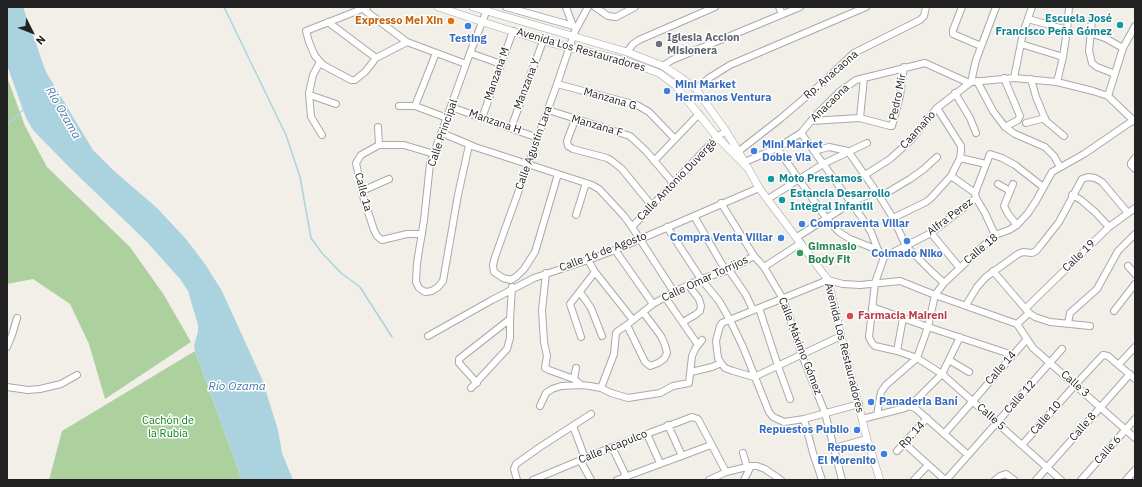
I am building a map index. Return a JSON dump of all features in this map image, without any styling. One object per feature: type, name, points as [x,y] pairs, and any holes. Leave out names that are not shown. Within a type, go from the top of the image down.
[{"type":"street","name":"Avenida Los Restauradores","points":[[438,7],[543,41],[626,62],[659,74],[675,85],[717,137],[746,165],[759,188],[828,280],[867,439],[880,480]]},
{"type":"street","points":[[473,7],[488,9],[627,52],[662,66],[696,89],[726,131],[746,165]]},
{"type":"street","points":[[506,7],[575,26]]},
{"type":"street","points":[[566,7],[575,26]]},
{"type":"street","name":"Calle Agustín Lara","points":[[511,280],[497,275],[494,272],[493,265],[557,84],[575,26],[588,7]]},
{"type":"street","points":[[594,7],[608,16],[616,17],[635,7]]},
{"type":"street","points":[[627,52],[632,44],[639,40],[715,7]]},
{"type":"street","points":[[779,7],[782,14]]},
{"type":"street","points":[[662,66],[672,60],[800,7]]},
{"type":"street","points":[[696,89],[709,78],[730,65],[866,7]]},
{"type":"street","name":"Rp. Anacaona","points":[[738,151],[786,114],[854,53],[920,20],[924,16],[926,7]]},
{"type":"street","points":[[962,7],[952,32],[953,34],[981,46]]},
{"type":"street","points":[[996,7],[981,46],[972,82],[1005,128],[1045,147],[1054,156],[1060,167]]},
{"type":"street","points":[[1014,78],[1021,44],[1032,7]]},
{"type":"street","points":[[1057,82],[1063,57],[1069,7]]},
{"type":"street","points":[[407,42],[376,58],[358,78],[351,80],[320,62],[315,56],[306,31],[365,8],[407,42],[466,64]]},
{"type":"street","name":"Calle Principal","points":[[469,145],[442,281],[438,287],[432,291],[425,292],[419,288],[416,282],[417,263],[430,164],[470,53],[488,9]]},
{"type":"street","points":[[1028,19],[1067,30]]},
{"type":"street","points":[[1092,20],[1089,51],[1092,63],[1097,67],[1115,74]]},
{"type":"street","points":[[328,22],[376,58]]},
{"type":"street","points":[[1108,96],[1123,48],[1134,30]]},
{"type":"street","name":"Manzana M","points":[[482,118],[513,31]]},
{"type":"street","points":[[1090,33],[1105,38],[1123,48]]},
{"type":"street","name":"Manzana Y","points":[[511,128],[543,41]]},
{"type":"street","points":[[1021,44],[1063,57]]},
{"type":"street","points":[[415,106],[436,53]]},
{"type":"street","points":[[470,53],[501,64]]},
{"type":"street","points":[[320,62],[313,75],[310,95],[311,117],[322,135]]},
{"type":"street","name":"Anacaona","points":[[746,165],[801,133],[839,92],[853,82],[904,67],[925,63],[972,82]]},
{"type":"street","name":"Pedro Mir","points":[[860,118],[890,126],[893,124],[900,96],[904,67]]},
{"type":"street","points":[[811,121],[860,118],[864,78]]},
{"type":"street","points":[[972,82],[1004,78],[1057,82],[1108,96],[1134,121]]},
{"type":"street","points":[[1004,78],[1020,116],[1018,120],[1005,128]]},
{"type":"street","points":[[1031,79],[1036,97],[1045,118],[1064,136]]},
{"type":"street","name":"Caamaño","points":[[865,175],[890,159],[910,140],[937,108],[972,82]]},
{"type":"street","name":"Manzana G","points":[[557,84],[637,105],[649,112],[675,139]]},
{"type":"street","points":[[955,94],[970,118],[976,133]]},
{"type":"street","points":[[310,95],[336,104]]},
{"type":"street","points":[[399,106],[415,106],[447,118]]},
{"type":"street","name":"Manzana H","points":[[451,107],[538,138]]},
{"type":"street","points":[[893,218],[926,202],[931,198],[951,176],[960,158],[961,146],[937,108]]},
{"type":"street","name":"Manzana F","points":[[548,110],[575,120],[596,124],[630,136],[674,184]]},
{"type":"street","points":[[654,161],[699,114]]},
{"type":"street","points":[[1026,123],[1045,118]]},
{"type":"street","points":[[575,120],[567,141],[568,146],[573,149],[607,158],[612,161],[622,169],[652,206]]},
{"type":"street","name":"Calle 18","points":[[917,358],[935,295],[944,282],[995,235],[1009,230],[1017,225],[1032,207],[1052,172],[1084,154],[1134,121]]},
{"type":"street","points":[[378,127],[379,145]]},
{"type":"street","name":"Calle Antonio Duvergé","points":[[674,292],[632,227],[717,137],[726,131]]},
{"type":"street","points":[[442,133],[469,145],[586,183],[599,189],[606,195],[632,227]]},
{"type":"street","points":[[801,133],[871,232],[878,250],[884,257]]},
{"type":"street","points":[[768,199],[823,164],[867,143]]},
{"type":"street","name":"Calle 1a","points":[[422,234],[407,234],[382,240],[374,230],[362,191],[356,163],[361,155],[379,145],[404,145],[434,154]]},
{"type":"street","points":[[814,151],[829,147],[848,151],[893,218],[906,246],[944,282]]},
{"type":"street","points":[[777,148],[826,218],[843,235],[878,250]]},
{"type":"street","name":"Alfra Perez","points":[[884,257],[930,233],[975,196],[989,155],[991,154],[1015,165],[1043,187]]},
{"type":"street","points":[[880,197],[910,179],[937,157]]},
{"type":"street","points":[[960,158],[986,164]]},
{"type":"street","points":[[1135,158],[1131,163],[1135,168]]},
{"type":"street","points":[[471,388],[508,349],[510,338],[511,280],[518,276],[524,269],[535,252],[558,174]]},
{"type":"street","points":[[951,176],[975,196],[995,235]]},
{"type":"street","points":[[966,306],[977,287],[993,271],[1018,254],[1023,252],[1032,253],[1036,251],[1049,237],[1059,222],[1072,195],[1082,179],[1088,177],[1095,178],[1102,182],[1128,213]]},
{"type":"street","points":[[362,191],[389,179]]},
{"type":"street","points":[[576,215],[586,183]]},
{"type":"street","points":[[998,184],[1010,191]]},
{"type":"street","points":[[1013,184],[1004,206],[1017,225]]},
{"type":"street","name":"Calle 16 de Agosto","points":[[428,336],[512,289],[546,273],[615,250],[721,203],[759,188]]},
{"type":"street","name":"Calle Omar Torrijos","points":[[764,267],[826,218],[851,203],[876,191]]},
{"type":"street","points":[[1072,195],[1092,209],[1109,227]]},
{"type":"street","name":"Calle Máximo Gómez","points":[[721,203],[754,256],[764,267],[783,299],[802,356],[825,413],[842,480]]},
{"type":"street","name":"Calle 19","points":[[1017,324],[1027,310],[1109,227],[1135,208]]},
{"type":"street","points":[[694,216],[723,266],[728,270],[756,309],[790,399]]},
{"type":"street","points":[[667,227],[701,279],[719,301],[730,320],[773,417],[784,422],[804,419],[859,404]]},
{"type":"street","points":[[930,233],[959,267]]},
{"type":"street","points":[[1068,323],[1070,313],[1094,293],[1118,251],[1135,234]]},
{"type":"street","points":[[615,250],[653,304]]},
{"type":"street","name":"Calle Omar Torrijos","points":[[601,388],[609,369],[615,348],[616,333],[618,331],[653,304],[674,292],[701,279],[728,270],[754,256]]},
{"type":"street","name":"Calle 5","points":[[884,257],[875,283],[869,337],[870,340],[875,346],[897,351],[917,358],[942,374],[1061,480]]},
{"type":"street","points":[[588,260],[595,272],[633,320]]},
{"type":"street","points":[[1128,266],[1135,274]]},
{"type":"street","points":[[993,271],[1027,310],[1050,322],[1090,326]]},
{"type":"street","points":[[581,336],[570,302],[580,292],[595,272]]},
{"type":"street","points":[[546,273],[542,310],[542,328],[548,356],[545,368],[574,379],[581,385]]},
{"type":"street","points":[[841,336],[802,356],[754,377],[726,368],[718,358],[716,342],[720,326],[722,324],[828,280],[854,285],[900,281],[1017,324]]},
{"type":"street","points":[[1114,311],[1135,284]]},
{"type":"street","points":[[683,322],[695,316],[700,311],[701,306],[699,299],[689,286]]},
{"type":"street","points":[[580,292],[591,308],[602,336]]},
{"type":"street","points":[[665,297],[696,342]]},
{"type":"street","points":[[872,307],[1012,355]]},
{"type":"street","points":[[627,325],[645,362],[650,366],[664,359],[667,353],[665,345],[656,329],[643,312]]},
{"type":"street","points":[[7,347],[17,318]]},
{"type":"street","points":[[897,351],[903,318]]},
{"type":"street","points":[[477,383],[459,363],[459,359],[510,319]]},
{"type":"street","name":"Calle 3","points":[[1017,324],[1033,348],[1076,384],[1135,438]]},
{"type":"street","points":[[862,419],[877,416],[912,404],[942,374],[960,338]]},
{"type":"street","name":"Calle 14","points":[[944,434],[1027,339]]},
{"type":"street","points":[[540,406],[545,394],[552,389],[561,386],[581,385],[601,388],[611,393],[628,398],[649,396],[660,393],[673,386],[689,383],[692,356],[702,340]]},
{"type":"street","points":[[1133,376],[1119,364],[1135,347]]},
{"type":"street","name":"Calle 12","points":[[946,480],[1062,348]]},
{"type":"street","name":"Calle 10","points":[[1022,445],[1103,355],[1108,356],[1119,364]]},
{"type":"street","points":[[877,416],[881,392],[886,385],[917,358]]},
{"type":"street","points":[[949,360],[969,372]]},
{"type":"street","points":[[691,372],[712,367],[721,363]]},
{"type":"street","points":[[574,379],[576,368]]},
{"type":"street","points":[[7,387],[28,390],[40,389],[61,384],[77,375]]},
{"type":"street","name":"Calle 8","points":[[1036,480],[1101,407],[1133,376]]},
{"type":"street","points":[[908,406],[915,408],[968,456]]},
{"type":"street","points":[[517,480],[514,469],[516,464],[591,414]]},
{"type":"street","name":"Calle Acapulco","points":[[533,480],[550,477],[582,459],[612,446],[684,419],[695,417],[698,419],[711,445]]},
{"type":"street","name":"Rp. 14","points":[[897,451],[927,418]]},
{"type":"street","points":[[804,419],[822,480]]},
{"type":"street","name":"Calle 6","points":[[1081,480],[1135,419]]},
{"type":"street","points":[[668,425],[682,456]]},
{"type":"street","points":[[573,426],[582,459],[591,480]]},
{"type":"street","points":[[647,434],[660,463]]},
{"type":"street","points":[[834,448],[867,439]]},
{"type":"street","points":[[904,443],[946,480]]},
{"type":"street","points":[[618,480],[711,445],[726,472]]},
{"type":"street","points":[[612,446],[626,476]]},
{"type":"street","points":[[743,453],[749,466],[744,480]]},
{"type":"street","points":[[914,480],[928,465]]},
{"type":"street","points":[[709,480],[726,472],[749,466],[757,466],[764,469],[781,480]]},
{"type":"street","points":[[1126,480],[1135,470]]},
{"type":"street","points":[[995,480],[1006,474],[1014,480]]},
{"type":"green space","points":[[7,77],[25,126],[47,167],[130,247],[164,295],[191,342],[105,399],[89,344],[70,304],[33,279],[7,284]]},
{"type":"green space","name":"Cachón de la Rubia","points":[[195,351],[242,480],[49,480],[62,431]]},
{"type":"water","name":"Río Ozama","points":[[7,7],[23,7],[46,72],[93,150],[113,170],[156,207],[186,239],[205,264],[222,291],[262,379],[278,430],[282,453],[293,480],[242,480],[195,351],[194,345],[198,332],[198,325],[188,291],[180,279],[146,241],[33,130],[26,118],[7,65]]},
{"type":"waterway","points":[[224,7],[286,135],[300,177],[311,238],[322,253],[341,273],[360,287],[392,337]]},
{"type":"waterway","points":[[7,125],[23,110]]},
{"type":"place","name":"Expresso Mei Xin","points":[[451,21]]},
{"type":"place","name":"Escuela José Francisco Peña Gómez","points":[[1120,25]]},
{"type":"place","name":"Testing","points":[[468,26]]},
{"type":"place","name":"Iglesia Accion Misionera","points":[[659,44]]},
{"type":"place","name":"Mini Market Hermanos Ventura","points":[[667,91]]},
{"type":"place","name":"Mini Market Doble Via","points":[[754,151]]},
{"type":"place","name":"Moto Prestamos","points":[[771,179]]},
{"type":"place","name":"Estancia Desarrollo Integral Infantil","points":[[782,200]]},
{"type":"place","name":"Compraventa Villar","points":[[802,224]]},
{"type":"place","name":"Compra Venta Villar","points":[[781,238]]},
{"type":"place","name":"Colmado Niko","points":[[907,241]]},
{"type":"place","name":"Gimnasio Body Fit","points":[[800,253]]},
{"type":"place","name":"Farmacia Maireni","points":[[850,316]]},
{"type":"place","name":"Panaderia Baní","points":[[871,402]]},
{"type":"place","name":"Repuestos Publio","points":[[857,430]]},
{"type":"place","name":"Repuesto El Morenito","points":[[884,454]]}]
